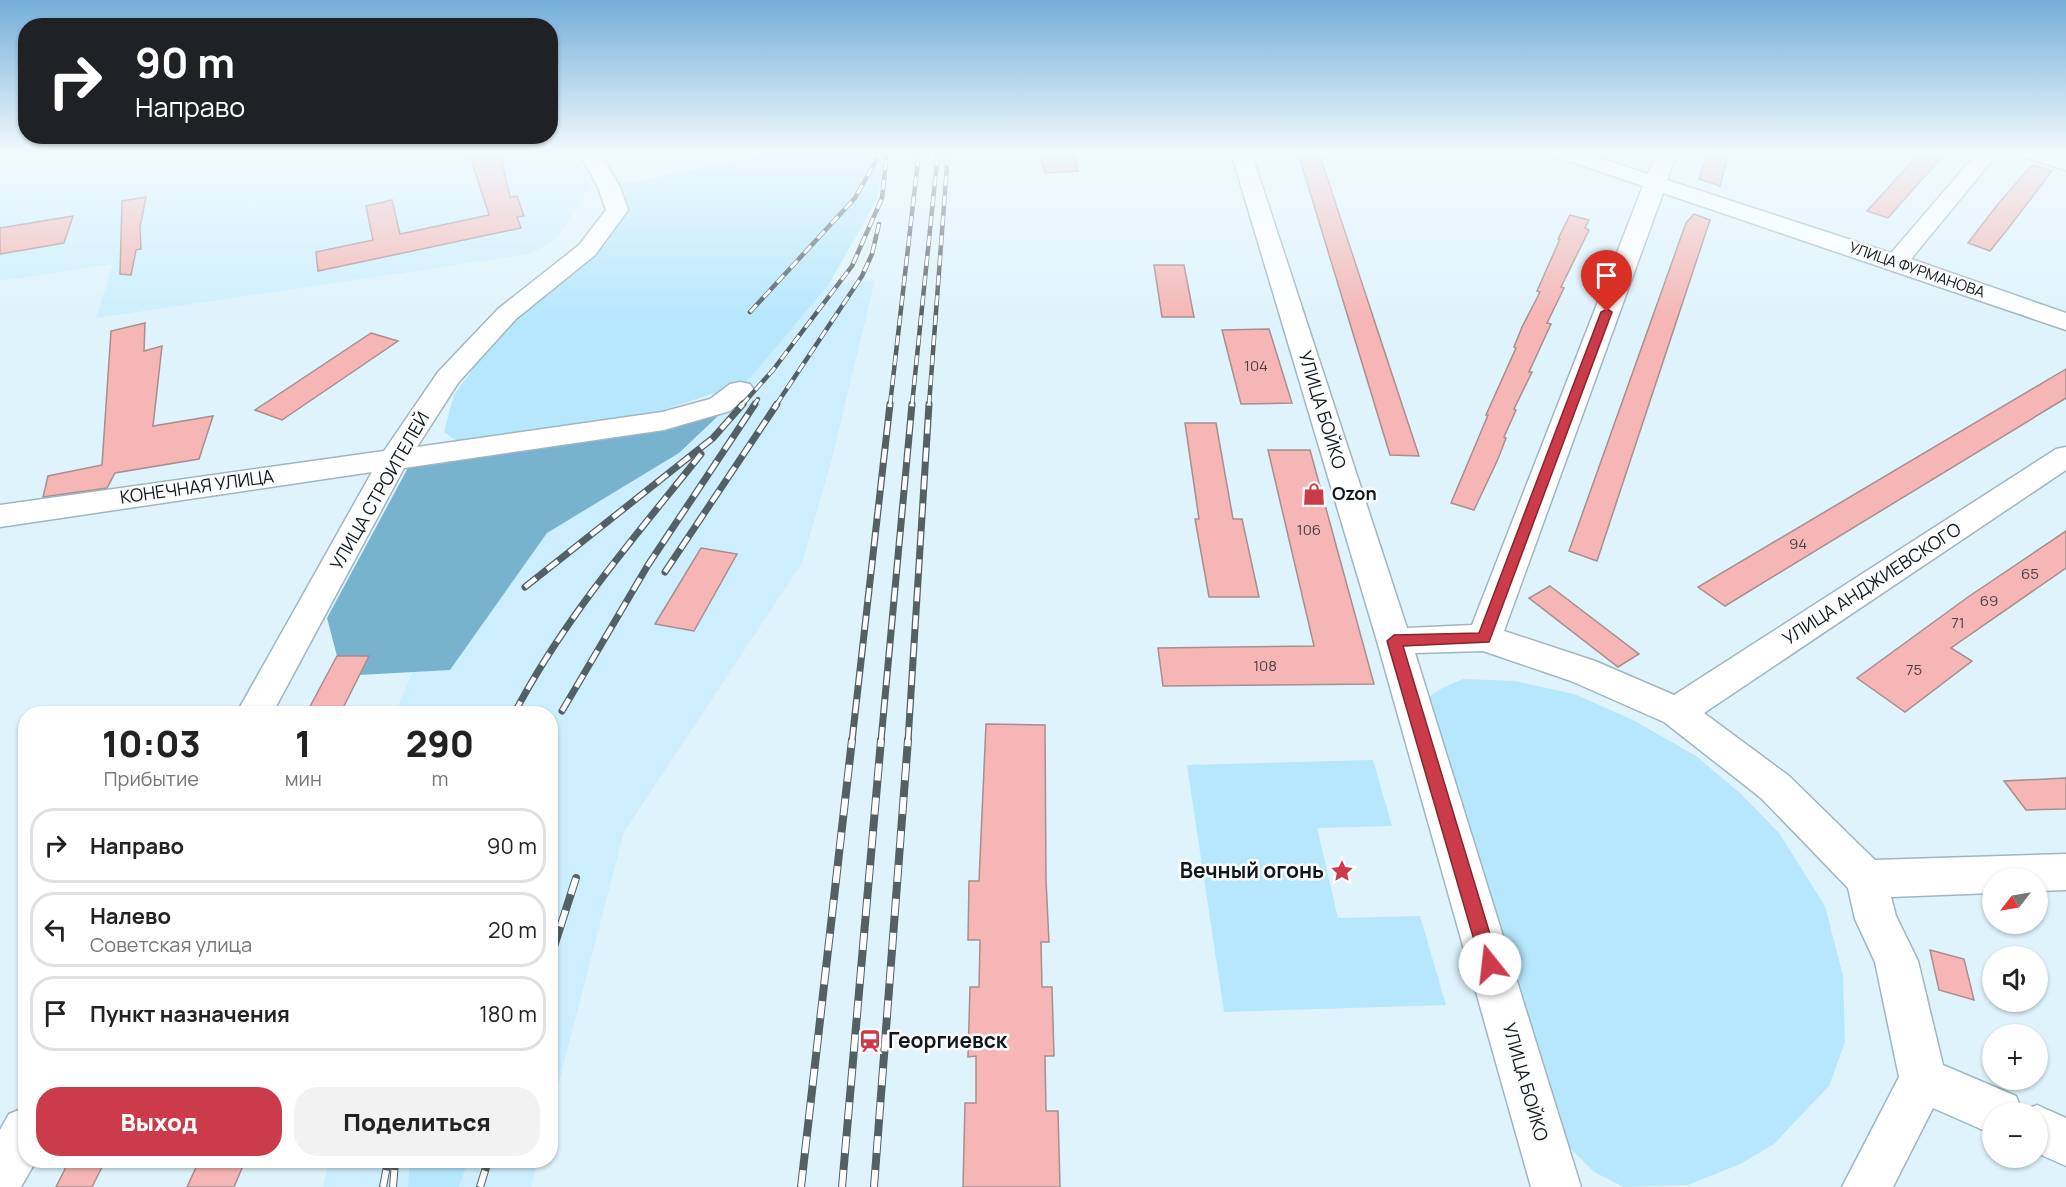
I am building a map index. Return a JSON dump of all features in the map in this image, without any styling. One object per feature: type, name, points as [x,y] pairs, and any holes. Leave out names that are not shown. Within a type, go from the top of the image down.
[{"type":"street","name":"УЛИЦА СТРОИТЕЛЕЙ","points":[[258,706],[394,459],[448,378],[507,314],[587,250],[617,210],[616,207]]},
{"type":"street","name":"УЛИЦА БОЙКО","points":[[1257,207],[1394,641],[1556,1187]]},
{"type":"street","points":[[1484,638],[1646,207]]},
{"type":"street","name":"УЛИЦА ФУРМАНОВА","points":[[1732,207],[2066,322]]},
{"type":"street","points":[[1896,262],[1942,207]]},
{"type":"street","name":"КОНЕЧНАЯ УЛИЦА","points":[[0,516],[664,421],[720,405],[740,390]]},
{"type":"street","name":"УЛИЦА АНДЖИЕВСКОГО","points":[[1677,712],[2066,456]]},
{"type":"street","points":[[1394,641],[1484,638],[1583,671],[1677,712],[1775,787],[1866,879],[1876,919],[1896,962],[1923,1080],[1867,1187]]},
{"type":"street","points":[[1866,879],[2066,872]]},
{"type":"street","points":[[1923,1080],[1982,1106]]},
{"type":"street","points":[[2048,1134],[2066,1142]]},
{"type":"street","points":[[0,1177],[18,1145]]},
{"type":"shaded area","points":[[0,207],[577,207],[555,240],[530,254],[96,318],[113,264],[0,281]]},
{"type":"shaded area","points":[[623,207],[872,207],[829,284],[746,383],[635,419],[462,445],[444,432],[454,395],[500,332],[605,246]]},
{"type":"shaded area","points":[[875,280],[831,462],[802,563],[624,832],[558,1085],[558,706],[398,706],[412,672],[450,670],[547,533],[679,453],[718,416],[829,284]]},
{"type":"shaded area","points":[[718,416],[679,453],[547,533],[450,670],[359,675],[369,656],[337,656],[327,618],[409,466]]},
{"type":"shaded area","points":[[1463,679],[1515,681],[1574,694],[1633,720],[1696,756],[1740,793],[1779,833],[1825,906],[1843,976],[1845,1042],[1829,1086],[1774,1144],[1740,1164],[1688,1185],[1624,1187],[1594,1172],[1563,1141],[1425,700],[1442,688]]},
{"type":"shaded area","points":[[1373,760],[1392,826],[1317,828],[1338,918],[1420,916],[1446,1005],[1224,1012],[1187,765]]},
{"type":"shaded area","points":[[327,1168],[536,1168],[531,1187],[323,1187]]},
{"type":"shaded area","points":[[409,1168],[466,1168],[459,1187],[408,1187]]},
{"type":"building","points":[[122,207],[144,207],[140,227],[141,249],[136,250],[131,275],[120,274]]},
{"type":"building","points":[[366,207],[394,207],[400,234],[489,215],[487,207],[521,207],[524,216],[517,217],[521,228],[318,271],[316,252],[373,240]]},
{"type":"building","points":[[1315,207],[1337,207],[1419,456],[1390,455]]},
{"type":"building","points":[[1870,207],[1897,207],[1888,218],[1867,211]]},
{"type":"building","points":[[1995,207],[2024,207],[1990,251],[1968,243]]},
{"type":"building","points":[[1694,214],[1710,220],[1597,561],[1569,551],[1686,223]]},
{"type":"building","points":[[1570,215],[1589,220],[1585,228],[1589,230],[1561,287],[1564,288],[1547,323],[1551,324],[1514,409],[1516,410],[1504,437],[1506,438],[1498,459],[1474,510],[1451,503],[1516,348],[1514,347],[1522,327],[1540,292],[1537,291],[1560,239],[1558,239]]},
{"type":"building","points":[[73,216],[64,243],[0,254],[0,228]]},
{"type":"building","points":[[1154,265],[1184,265],[1194,317],[1162,317]]},
{"type":"building","points":[[145,323],[144,351],[162,346],[153,426],[213,416],[199,459],[115,473],[107,488],[43,497],[48,476],[102,465],[111,331]]},
{"type":"building","points":[[1269,329],[1292,403],[1241,404],[1222,330]]},
{"type":"building","points":[[371,333],[398,341],[282,420],[255,410]]},
{"type":"building","points":[[2066,369],[2066,398],[1725,606],[1698,587]]},
{"type":"building","points":[[1185,423],[1216,423],[1233,519],[1242,519],[1259,597],[1209,597],[1195,519],[1199,519]]},
{"type":"building","points":[[1268,450],[1310,450],[1374,684],[1163,686],[1158,648],[1314,646]]},
{"type":"building","points":[[2066,531],[2066,568],[1951,648],[1972,661],[1905,712],[1857,678],[1968,597]]},
{"type":"building","points":[[701,548],[737,554],[694,631],[655,624]]},
{"type":"building","points":[[1550,586],[1639,654],[1618,667],[1529,598]]},
{"type":"building","points":[[337,656],[369,656],[344,706],[310,706]]},
{"type":"building","name":"Георгиевск","points":[[986,724],[1045,725],[1046,880],[1049,942],[1041,942],[1042,987],[1052,987],[1054,1056],[1045,1056],[1046,1111],[1058,1111],[1060,1187],[963,1187],[965,1103],[976,1103],[976,1056],[968,1057],[970,987],[979,987],[980,940],[968,940],[969,881],[979,881]]},
{"type":"building","points":[[2066,778],[2066,809],[2026,810],[2004,781]]},
{"type":"building","points":[[1930,950],[1964,959],[1974,1000],[1939,990]]},
{"type":"building","points":[[66,1168],[102,1168],[92,1187],[56,1187]]},
{"type":"building","points":[[196,1168],[242,1168],[234,1187],[187,1187]]},
{"type":"railway","points":[[750,312],[846,207]]},
{"type":"railway","points":[[742,405],[773,370],[852,266],[878,207]]},
{"type":"railway","points":[[890,405],[913,207]]},
{"type":"railway","points":[[912,405],[932,207]]},
{"type":"railway","points":[[929,405],[944,207]]},
{"type":"railway","points":[[776,405],[862,276],[872,254],[879,224]]},
{"type":"railway","points":[[754,405],[758,399]]},
{"type":"railway","points":[[525,587],[713,438],[743,404]]},
{"type":"railway","points":[[562,711],[648,565],[755,404]]},
{"type":"railway","points":[[665,572],[777,404]]},
{"type":"railway","points":[[852,741],[890,404]]},
{"type":"railway","points":[[881,741],[912,404]]},
{"type":"railway","points":[[908,741],[929,404]]},
{"type":"railway","points":[[519,706],[577,612],[701,454]]},
{"type":"railway","points":[[801,1187],[852,740]]},
{"type":"railway","points":[[842,1187],[881,740]]},
{"type":"railway","points":[[874,1187],[908,740]]},
{"type":"railway","points":[[558,934],[576,878]]},
{"type":"railway","points":[[383,1187],[387,1168]]},
{"type":"railway","points":[[393,1187],[395,1168]]},
{"type":"railway","points":[[480,1187],[486,1168]]},
{"type":"place","name":"Ozon","points":[[1314,494]]},
{"type":"place","name":"Вечный огонь","points":[[1342,871]]},
{"type":"place","name":"Георгиевск","points":[[870,1041]]},
{"type":"route","points":[[1490,964],[1394,641],[1484,638],[1607,312]]}]
